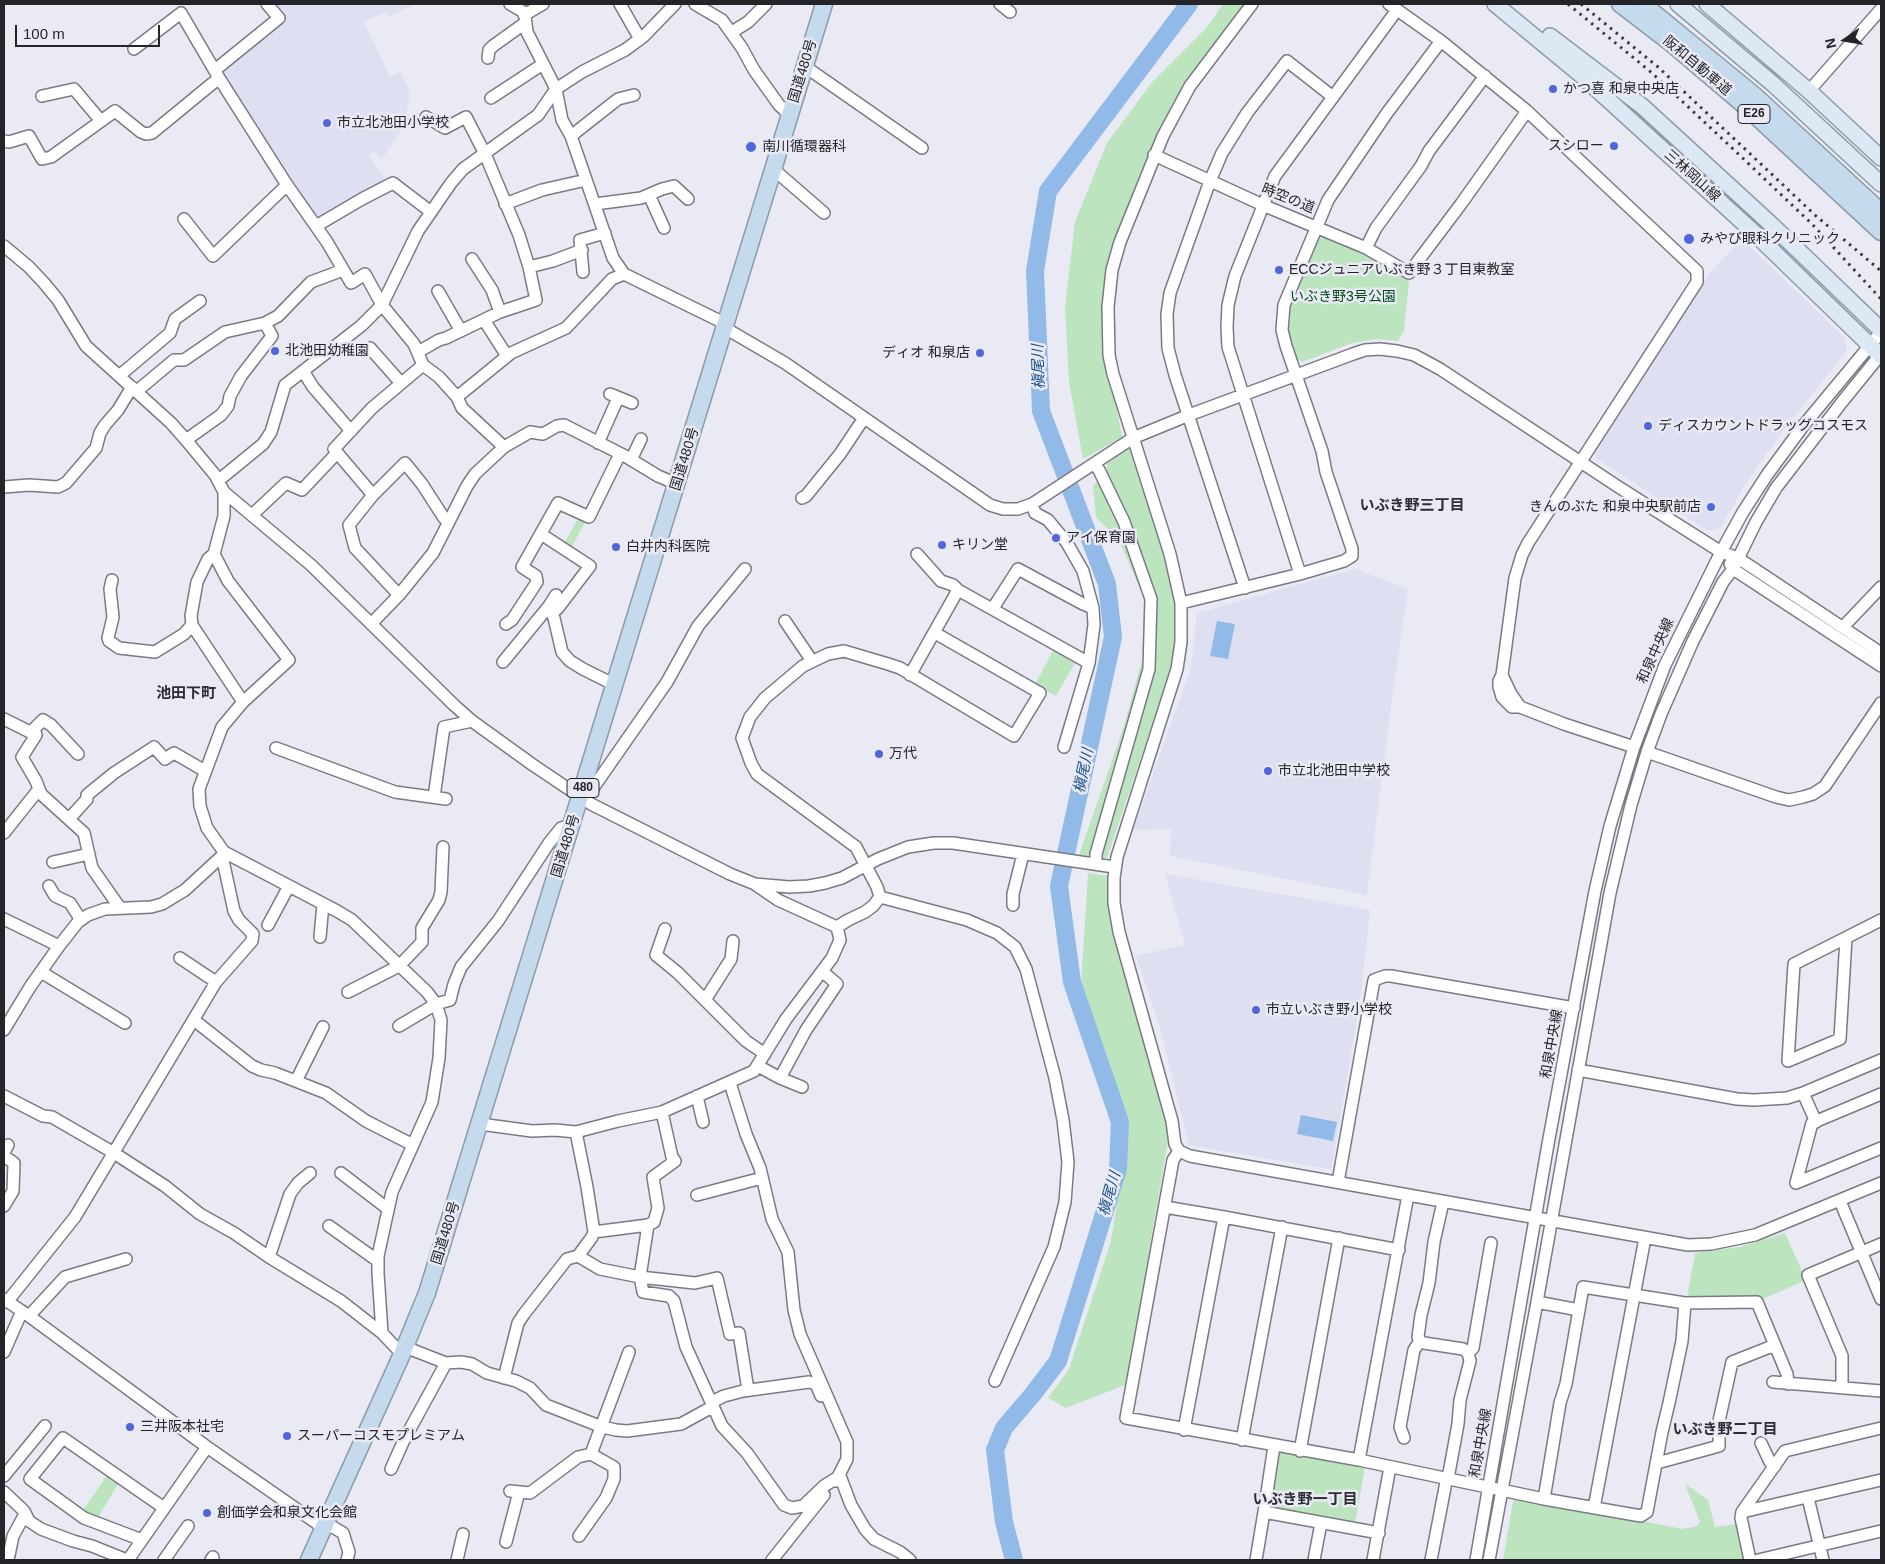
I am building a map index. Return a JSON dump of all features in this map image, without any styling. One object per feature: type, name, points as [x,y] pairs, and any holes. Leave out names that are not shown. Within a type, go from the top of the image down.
[{"type":"highway","name":"国道480号","points":[[309,1560],[427,1293],[824,4]]},
{"type":"highway","name":"阪和自動車道","points":[[1620,4],[1672,44],[1745,106],[1881,232]]},
{"type":"highway","name":"阪和自動車道","points":[[1643,4],[1754,95],[1881,212]]},
{"type":"main road","name":"三林岡山線","points":[[1497,4],[1581,75],[1879,344]]},
{"type":"main road","points":[[1678,4],[1773,84],[1881,184]]},
{"type":"main road","points":[[1707,4],[1809,91],[1881,158]]},
{"type":"street","points":[[4,141],[9,142],[29,136],[42,159],[51,157],[115,111],[141,132],[146,134],[152,133],[279,18],[267,4]]},
{"type":"street","points":[[510,4],[522,11],[527,32],[556,89],[562,120],[572,136],[613,258],[624,274],[720,321],[724,328],[785,363],[990,505],[1002,509],[1018,509],[1035,502],[1133,438],[1189,415],[1365,350],[1397,351],[1414,356],[1440,369],[1721,552],[1881,666]]},
{"type":"street","points":[[488,58],[489,50],[493,46],[543,4]]},
{"type":"street","points":[[620,4],[640,39]]},
{"type":"street","points":[[219,480],[263,444],[275,423],[285,385],[360,326],[382,305],[418,231],[463,169],[538,115],[556,89],[582,72],[625,50],[640,39],[675,4]]},
{"type":"street","points":[[695,4],[722,20],[732,32],[754,70],[779,105],[790,115]]},
{"type":"street","points":[[732,32],[748,22],[766,4]]},
{"type":"street","points":[[1000,4],[1010,12]]},
{"type":"street","points":[[1252,4],[1190,86],[1154,155],[1120,242],[1112,270],[1108,307],[1108,355],[1170,554],[1181,603],[1181,642],[1177,670],[1114,867],[1114,903],[1119,932],[1172,1121],[1175,1144],[1179,1151],[1190,1156],[1688,1245],[1711,1244],[1755,1236],[1881,1183]]},
{"type":"street","points":[[1300,574],[1228,347],[1226,327],[1228,305],[1235,276],[1275,176],[1333,97],[1393,7],[1441,40],[1527,110],[1695,268],[1698,276],[1697,282],[1580,461],[1522,555],[1515,578],[1499,687],[1502,698],[1512,706],[1520,707],[1634,747]]},
{"type":"street","points":[[1809,91],[1881,9]]},
{"type":"street","points":[[134,49],[181,13],[217,74],[327,242],[351,283],[365,274],[382,305],[414,344],[423,365],[439,378],[456,397],[462,408],[504,447]]},
{"type":"street","points":[[1181,603],[1300,574],[1344,561],[1352,556],[1352,549],[1326,472],[1322,451],[1282,330],[1284,305],[1315,226],[1328,200],[1387,113],[1441,40]]},
{"type":"street","points":[[1245,588],[1175,375],[1168,348],[1167,314],[1170,293],[1222,153],[1248,112],[1287,61],[1333,97]]},
{"type":"street","points":[[491,98],[543,64]]},
{"type":"street","points":[[804,68],[810,70],[845,100],[891,132],[922,148]]},
{"type":"street","points":[[1366,248],[1376,228],[1421,166],[1429,151],[1486,76]]},
{"type":"street","points":[[42,96],[74,89],[100,121]]},
{"type":"street","points":[[572,136],[618,99],[634,95]]},
{"type":"street","name":"時空の道","points":[[1154,155],[1264,206],[1366,248],[1410,273],[1527,110]]},
{"type":"street","points":[[418,352],[500,312],[536,300],[529,267],[519,236],[485,154],[466,117],[444,128],[426,117]]},
{"type":"street","points":[[772,172],[779,174],[814,197],[824,213]]},
{"type":"street","points":[[505,204],[542,190],[586,180]]},
{"type":"street","points":[[316,226],[393,183],[431,212]]},
{"type":"street","points":[[184,219],[213,256],[288,185]]},
{"type":"street","points":[[595,204],[649,196],[662,189],[674,186],[688,199]]},
{"type":"street","points":[[649,196],[664,228]]},
{"type":"street","points":[[583,272],[580,240],[605,233]]},
{"type":"street","points":[[4,246],[29,267],[58,300],[86,346],[135,389],[186,440],[219,480],[224,492],[224,516],[214,554],[208,558],[197,582],[191,616],[192,625],[243,702]]},
{"type":"street","points":[[529,267],[553,261],[582,250]]},
{"type":"street","points":[[472,259],[492,290],[500,312]]},
{"type":"street","points":[[4,487],[29,485],[58,487],[66,483],[88,459],[96,448],[100,433],[105,425],[135,389],[174,360],[184,360],[219,334],[265,323],[278,316],[311,282],[343,270]]},
{"type":"street","points":[[456,397],[507,356],[566,328],[612,280],[624,274]]},
{"type":"street","points":[[438,292],[461,330]]},
{"type":"street","points":[[119,376],[170,333],[175,319],[200,301]]},
{"type":"street","points":[[484,320],[507,356]]},
{"type":"street","points":[[186,440],[221,415],[228,406],[230,396],[240,376],[272,336],[265,323]]},
{"type":"street","points":[[1489,1560],[1538,1302],[1610,893],[1631,805],[1647,752],[1661,714],[1694,641],[1723,582],[1776,488],[1842,402],[1879,344]]},
{"type":"street","name":"和泉中央線","points":[[1476,1560],[1595,891],[1610,826],[1634,747],[1665,665],[1721,552],[1767,475],[1803,426],[1879,344]]},
{"type":"street","points":[[370,348],[401,383]]},
{"type":"street","points":[[373,494],[334,449],[372,408],[423,365]]},
{"type":"street","points":[[303,371],[313,387],[351,431]]},
{"type":"street","points":[[598,444],[614,396],[632,403]]},
{"type":"street","points":[[802,498],[806,496],[840,454],[864,418]]},
{"type":"street","points":[[371,624],[399,596],[433,553],[448,521],[475,474],[504,447],[530,432],[544,434],[557,426],[564,425],[658,476],[677,484]]},
{"type":"street","points":[[506,624],[512,620],[516,606],[537,582],[536,576],[519,563],[541,534],[558,503],[588,517],[626,457],[641,439]]},
{"type":"street","points":[[252,515],[286,483],[302,490],[337,453]]},
{"type":"street","points":[[399,596],[355,548],[349,525],[373,494],[405,463],[448,521]]},
{"type":"street","points":[[1091,466],[1099,470],[1124,522],[1151,599],[1150,669],[1094,864]]},
{"type":"street","points":[[224,492],[311,565],[472,721],[591,804],[730,874],[755,884],[778,900],[837,927]]},
{"type":"street","points":[[1035,502],[1035,513],[1048,520],[1068,543],[1083,571],[1093,608],[1094,625],[1089,663],[1066,727],[1064,747]]},
{"type":"street","points":[[503,662],[513,641],[551,610],[558,608],[590,566],[541,534]]},
{"type":"street","points":[[214,554],[228,581],[289,660],[243,702],[222,728],[199,789],[200,806],[207,828],[223,854],[234,911],[239,920],[252,934],[252,941],[216,982],[75,1217],[6,1300],[207,1447],[318,1524],[331,1526],[343,1533],[349,1552],[347,1560]]},
{"type":"street","points":[[920,561],[941,581],[953,585],[958,590],[1089,663]]},
{"type":"street","points":[[1735,563],[1843,627],[1881,653]]},
{"type":"street","points":[[581,797],[591,791],[667,682],[698,626],[745,569]]},
{"type":"street","points":[[993,608],[1018,569],[1093,608]]},
{"type":"street","points":[[112,580],[110,589],[113,617],[108,638],[109,641],[119,648],[155,652],[184,634],[192,625]]},
{"type":"street","points":[[1843,627],[1881,586]]},
{"type":"street","points":[[910,675],[958,590]]},
{"type":"street","points":[[556,595],[551,610],[555,648],[562,652],[570,661],[615,685]]},
{"type":"street","points":[[785,621],[812,661]]},
{"type":"street","points":[[880,897],[877,887],[856,847],[757,774],[742,738],[750,717],[765,698],[803,666],[828,654],[844,651],[888,664],[910,675],[1014,736],[1040,693],[935,633]]},
{"type":"street","points":[[1647,752],[1789,800],[1813,794],[1825,786],[1881,704]]},
{"type":"street","points":[[4,719],[36,735]]},
{"type":"street","points":[[36,735],[34,729],[43,720],[52,725],[78,754]]},
{"type":"street","points":[[276,748],[395,792],[440,798],[444,727],[472,721]]},
{"type":"street","points":[[36,735],[22,757],[41,794],[84,833],[92,868],[120,908]]},
{"type":"street","points":[[69,819],[87,799],[87,794],[114,773],[154,747],[165,760],[174,753],[205,771]]},
{"type":"street","points":[[4,832],[39,789]]},
{"type":"street","points":[[399,1026],[436,1004],[450,1000],[461,967],[498,921],[549,843],[561,828],[572,826]]},
{"type":"street","points":[[755,884],[789,887],[809,886],[842,878],[908,847],[934,843],[953,843],[1114,867]]},
{"type":"street","points":[[348,992],[399,966],[422,942],[422,928],[439,900],[441,892],[443,847]]},
{"type":"street","points":[[53,862],[89,854]]},
{"type":"street","points":[[223,854],[289,886],[352,920],[427,992],[436,1004],[442,1020],[439,1058],[432,1102],[392,1192],[378,1260],[382,1333]]},
{"type":"street","points":[[4,1030],[59,946],[81,920],[105,909],[151,907],[162,904],[185,890],[223,854]]},
{"type":"street","points":[[1010,899],[1027,854]]},
{"type":"street","points":[[48,886],[55,896],[70,903],[81,920]]},
{"type":"street","points":[[268,925],[289,886]]},
{"type":"street","points":[[837,927],[865,912],[880,897]]},
{"type":"street","points":[[880,897],[967,920],[997,934],[1014,947],[1026,969],[1055,1078],[1068,1162],[1065,1202],[1054,1247],[995,1380]]},
{"type":"street","points":[[320,937],[323,904]]},
{"type":"street","points":[[4,919],[59,946]]},
{"type":"street","points":[[1846,938],[1840,1039],[1788,1061],[1794,964],[1881,920]]},
{"type":"street","points":[[480,1124],[532,1131],[555,1130],[576,1132],[662,1112],[730,1084],[754,1071],[786,1019],[832,958],[840,940],[837,927]]},
{"type":"street","points":[[666,929],[656,955],[670,965],[746,1041],[765,1054]]},
{"type":"street","points":[[705,1000],[731,959],[734,941]]},
{"type":"street","points":[[180,958],[216,982]]},
{"type":"street","points":[[41,972],[125,1023]]},
{"type":"street","points":[[780,1078],[806,1030],[837,984],[823,972]]},
{"type":"street","points":[[1338,1182],[1374,980],[1391,976],[1574,1008]]},
{"type":"street","points":[[194,1020],[252,1066],[326,1093],[366,1121],[414,1145]]},
{"type":"street","points":[[296,1081],[323,1027]]},
{"type":"street","points":[[1578,1070],[1738,1099],[1773,1099],[1803,1093],[1881,1060]]},
{"type":"street","points":[[758,1066],[802,1087]]},
{"type":"street","points":[[730,1084],[762,1178],[772,1219],[788,1252],[794,1310],[800,1334],[847,1442],[847,1459],[840,1476],[772,1560]]},
{"type":"street","points":[[1803,1093],[1816,1122]]},
{"type":"street","points":[[1796,1183],[1812,1123],[1881,1094]]},
{"type":"street","points":[[4,1096],[43,1116],[52,1117],[165,1186],[200,1214],[234,1233],[269,1258],[341,1301],[403,1350],[446,1363],[461,1362],[472,1364],[486,1374],[516,1381],[530,1388],[546,1405],[602,1427],[627,1431],[681,1424],[724,1396],[748,1390],[809,1382],[816,1384],[825,1405],[833,1409]]},
{"type":"street","points":[[697,1096],[703,1122]]},
{"type":"street","points":[[594,1232],[648,1225],[654,1222],[658,1208],[653,1177],[675,1161],[672,1157],[662,1112]]},
{"type":"street","points":[[504,1378],[518,1323],[567,1259],[578,1256],[594,1232],[576,1132]]},
{"type":"street","points":[[1784,1188],[1881,1148]]},
{"type":"street","points":[[4,1206],[13,1191],[14,1163],[5,1151]]},
{"type":"street","points":[[1179,1151],[1173,1160],[1166,1207],[1126,1418],[1184,1430],[1359,1460],[1544,1499],[1641,1516],[1647,1512],[1682,1341],[1685,1303]]},
{"type":"street","points":[[341,1172],[388,1209]]},
{"type":"street","points":[[269,1258],[290,1194],[298,1183],[310,1173]]},
{"type":"street","points":[[697,1195],[762,1178]]},
{"type":"street","points":[[1359,1460],[1408,1195]]},
{"type":"street","points":[[1840,1200],[1881,1299]]},
{"type":"street","points":[[1420,1341],[1418,1337],[1421,1315],[1429,1283],[1434,1242],[1443,1202]]},
{"type":"street","points":[[1166,1207],[1399,1250]]},
{"type":"street","points":[[1184,1430],[1224,1217]]},
{"type":"street","points":[[648,1225],[640,1277],[643,1292],[670,1296],[672,1299],[686,1347],[722,1426],[747,1454],[784,1505],[792,1508],[803,1506],[824,1486],[840,1476]]},
{"type":"street","points":[[329,1226],[378,1260]]},
{"type":"street","points":[[1242,1440],[1282,1227]]},
{"type":"street","points":[[1300,1450],[1340,1238]]},
{"type":"street","points":[[1594,1508],[1645,1238]]},
{"type":"street","points":[[1468,1352],[1472,1348],[1491,1243]]},
{"type":"street","points":[[1842,1387],[1842,1356],[1808,1275],[1881,1244]]},
{"type":"street","points":[[578,1256],[600,1269],[640,1277],[695,1283],[717,1278],[730,1334],[740,1333],[748,1390]]},
{"type":"street","points":[[4,1352],[25,1314],[65,1277],[126,1260]]},
{"type":"street","points":[[672,1299],[676,1280]]},
{"type":"street","points":[[1544,1499],[1560,1402],[1584,1287],[1685,1303],[1757,1302],[1787,1374],[1788,1384]]},
{"type":"street","points":[[1538,1302],[1580,1310]]},
{"type":"street","points":[[1420,1341],[1433,1346],[1443,1345],[1463,1349],[1468,1352],[1470,1361],[1460,1400],[1458,1424],[1431,1560]]},
{"type":"street","points":[[1404,1438],[1400,1427],[1414,1350],[1420,1341]]},
{"type":"street","points":[[1657,1463],[1718,1446],[1719,1420],[1732,1362],[1775,1345]]},
{"type":"street","points":[[591,1454],[629,1352]]},
{"type":"street","points":[[391,1469],[404,1440],[446,1363]]},
{"type":"street","points":[[1773,1382],[1881,1391]]},
{"type":"street","points":[[4,1476],[45,1426]]},
{"type":"street","points":[[1750,1560],[1741,1518],[1742,1512],[1785,1451],[1881,1428]]},
{"type":"street","points":[[142,1540],[84,1518],[30,1479],[63,1438],[164,1508]]},
{"type":"street","points":[[1761,1443],[1770,1462],[1775,1466]]},
{"type":"street","points":[[1256,1560],[1274,1446]]},
{"type":"street","points":[[4,1492],[25,1514],[29,1521],[41,1529],[127,1560],[207,1447]]},
{"type":"street","points":[[506,1542],[515,1491],[530,1493],[578,1456],[591,1454],[614,1467],[614,1479],[606,1498],[579,1536]]},
{"type":"street","points":[[1373,1560],[1390,1467]]},
{"type":"street","points":[[840,1476],[851,1505],[865,1529],[874,1539],[900,1552],[910,1560]]},
{"type":"street","points":[[1742,1512],[1881,1480]]},
{"type":"street","points":[[1808,1498],[1823,1560]]},
{"type":"street","points":[[1264,1512],[1379,1532]]},
{"type":"street","points":[[4,1560],[8,1560],[13,1536],[25,1514]]},
{"type":"street","points":[[1314,1560],[1321,1523]]},
{"type":"street","points":[[164,1560],[188,1526]]},
{"type":"street","points":[[1758,1560],[1881,1531]]},
{"type":"street","points":[[457,1560],[463,1534]]},
{"type":"shaded area","name":"市立北池田小学校","points":[[271,4],[417,4],[389,16],[387,12],[364,21],[390,77],[401,72],[410,93],[407,111],[399,134],[381,160],[374,151],[368,156],[388,181],[315,222],[221,75],[222,68],[282,19]]},
{"type":"shaded area","points":[[1742,239],[1845,338],[1846,352],[1789,423],[1748,480],[1720,528],[1708,531],[1596,458],[1595,450],[1708,275]]},
{"type":"shaded area","name":"市立北池田中学校","points":[[1355,569],[1408,589],[1367,895],[1170,856],[1171,829],[1133,830],[1191,668],[1197,613]]},
{"type":"shaded area","name":"市立いぶき野小学校","points":[[1165,874],[1370,910],[1361,993],[1332,1167],[1329,1169],[1189,1145],[1160,1027],[1136,956],[1185,945]]},
{"type":"green space","points":[[1223,4],[1245,4],[1161,126],[1112,255],[1102,303],[1103,337],[1122,437],[1083,459],[1069,382],[1065,307],[1075,222],[1107,143],[1152,82],[1208,26]]},
{"type":"green space","name":"いぶき野3号公園","points":[[1321,235],[1364,254],[1409,281],[1404,331],[1398,341],[1376,339],[1352,343],[1302,362],[1295,358],[1288,339],[1286,316],[1316,237]]},
{"type":"green space","points":[[1129,448],[1166,555],[1176,606],[1175,656],[1107,858],[1079,855],[1124,726],[1142,660],[1144,598],[1118,538],[1096,518],[1093,485],[1106,476],[1107,464]]},
{"type":"green space","points":[[578,518],[585,522],[571,548],[564,544]]},
{"type":"green space","points":[[1054,649],[1076,661],[1056,696],[1035,684]]},
{"type":"green space","points":[[1088,873],[1109,876],[1168,1119],[1168,1140],[1150,1245],[1130,1383],[1066,1408],[1048,1398],[1069,1369],[1111,1241],[1129,1122],[1081,985]]},
{"type":"green space","points":[[1785,1233],[1806,1280],[1761,1300],[1759,1297],[1687,1298],[1695,1253],[1740,1247]]},
{"type":"green space","points":[[1276,1450],[1365,1466],[1355,1524],[1267,1509]]},
{"type":"green space","points":[[108,1474],[120,1481],[97,1519],[82,1512]]},
{"type":"green space","points":[[1685,1484],[1708,1500],[1715,1527],[1736,1524],[1745,1560],[1503,1560],[1514,1496],[1682,1529],[1697,1526],[1700,1522]]},
{"type":"water","points":[[1217,621],[1235,624],[1228,659],[1210,656]]},
{"type":"water","points":[[1301,1115],[1337,1122],[1333,1141],[1297,1134]]},
{"type":"waterway","name":"槇尾川","points":[[1014,1560],[1004,1522],[995,1450],[1004,1428],[1058,1361],[1118,1169],[1120,1122],[1072,982],[1059,886],[1113,637],[1107,584],[1041,411],[1035,271],[1048,191],[1189,4]]},
{"type":"railway","points":[[1568,4],[1652,73],[1731,147],[1812,224],[1881,299]]},
{"type":"railway","points":[[1581,4],[1658,67],[1816,216],[1881,271]]},
{"type":"place","name":"かつ喜 和泉中央店","points":[[1553,89]]},
{"type":"place","name":"市立北池田小学校","points":[[327,123]]},
{"type":"place","name":"スシロー","points":[[1614,146]]},
{"type":"place","name":"南川循環器科","points":[[751,147]]},
{"type":"place","name":"みやび眼科クリニック","points":[[1689,239]]},
{"type":"place","name":"ECCジュニアいぶき野３丁目東教室","points":[[1279,270]]},
{"type":"place","name":"北池田幼稚園","points":[[275,351]]},
{"type":"place","name":"ディオ 和泉店","points":[[980,353]]},
{"type":"place","name":"ディスカウントドラッグコスモス","points":[[1648,426]]},
{"type":"place","name":"きんのぶた 和泉中央駅前店","points":[[1711,507]]},
{"type":"place","name":"アイ保育園","points":[[1056,538]]},
{"type":"place","name":"キリン堂","points":[[942,545]]},
{"type":"place","name":"白井内科医院","points":[[616,547]]},
{"type":"place","name":"万代","points":[[879,754]]},
{"type":"place","name":"市立北池田中学校","points":[[1268,771]]},
{"type":"place","name":"市立いぶき野小学校","points":[[1256,1010]]},
{"type":"place","name":"三井阪本社宅","points":[[130,1427]]},
{"type":"place","name":"スーパーコスモプレミアム","points":[[287,1436]]},
{"type":"place","name":"創価学会和泉文化会館","points":[[207,1513]]},
{"type":"district","name":"いぶき野三丁目","points":[[1412,506]]},
{"type":"district","name":"池田下町","points":[[186,694]]},
{"type":"district","name":"いぶき野二丁目","points":[[1725,1430]]},
{"type":"district","name":"いぶき野一丁目","points":[[1305,1500]]}]
